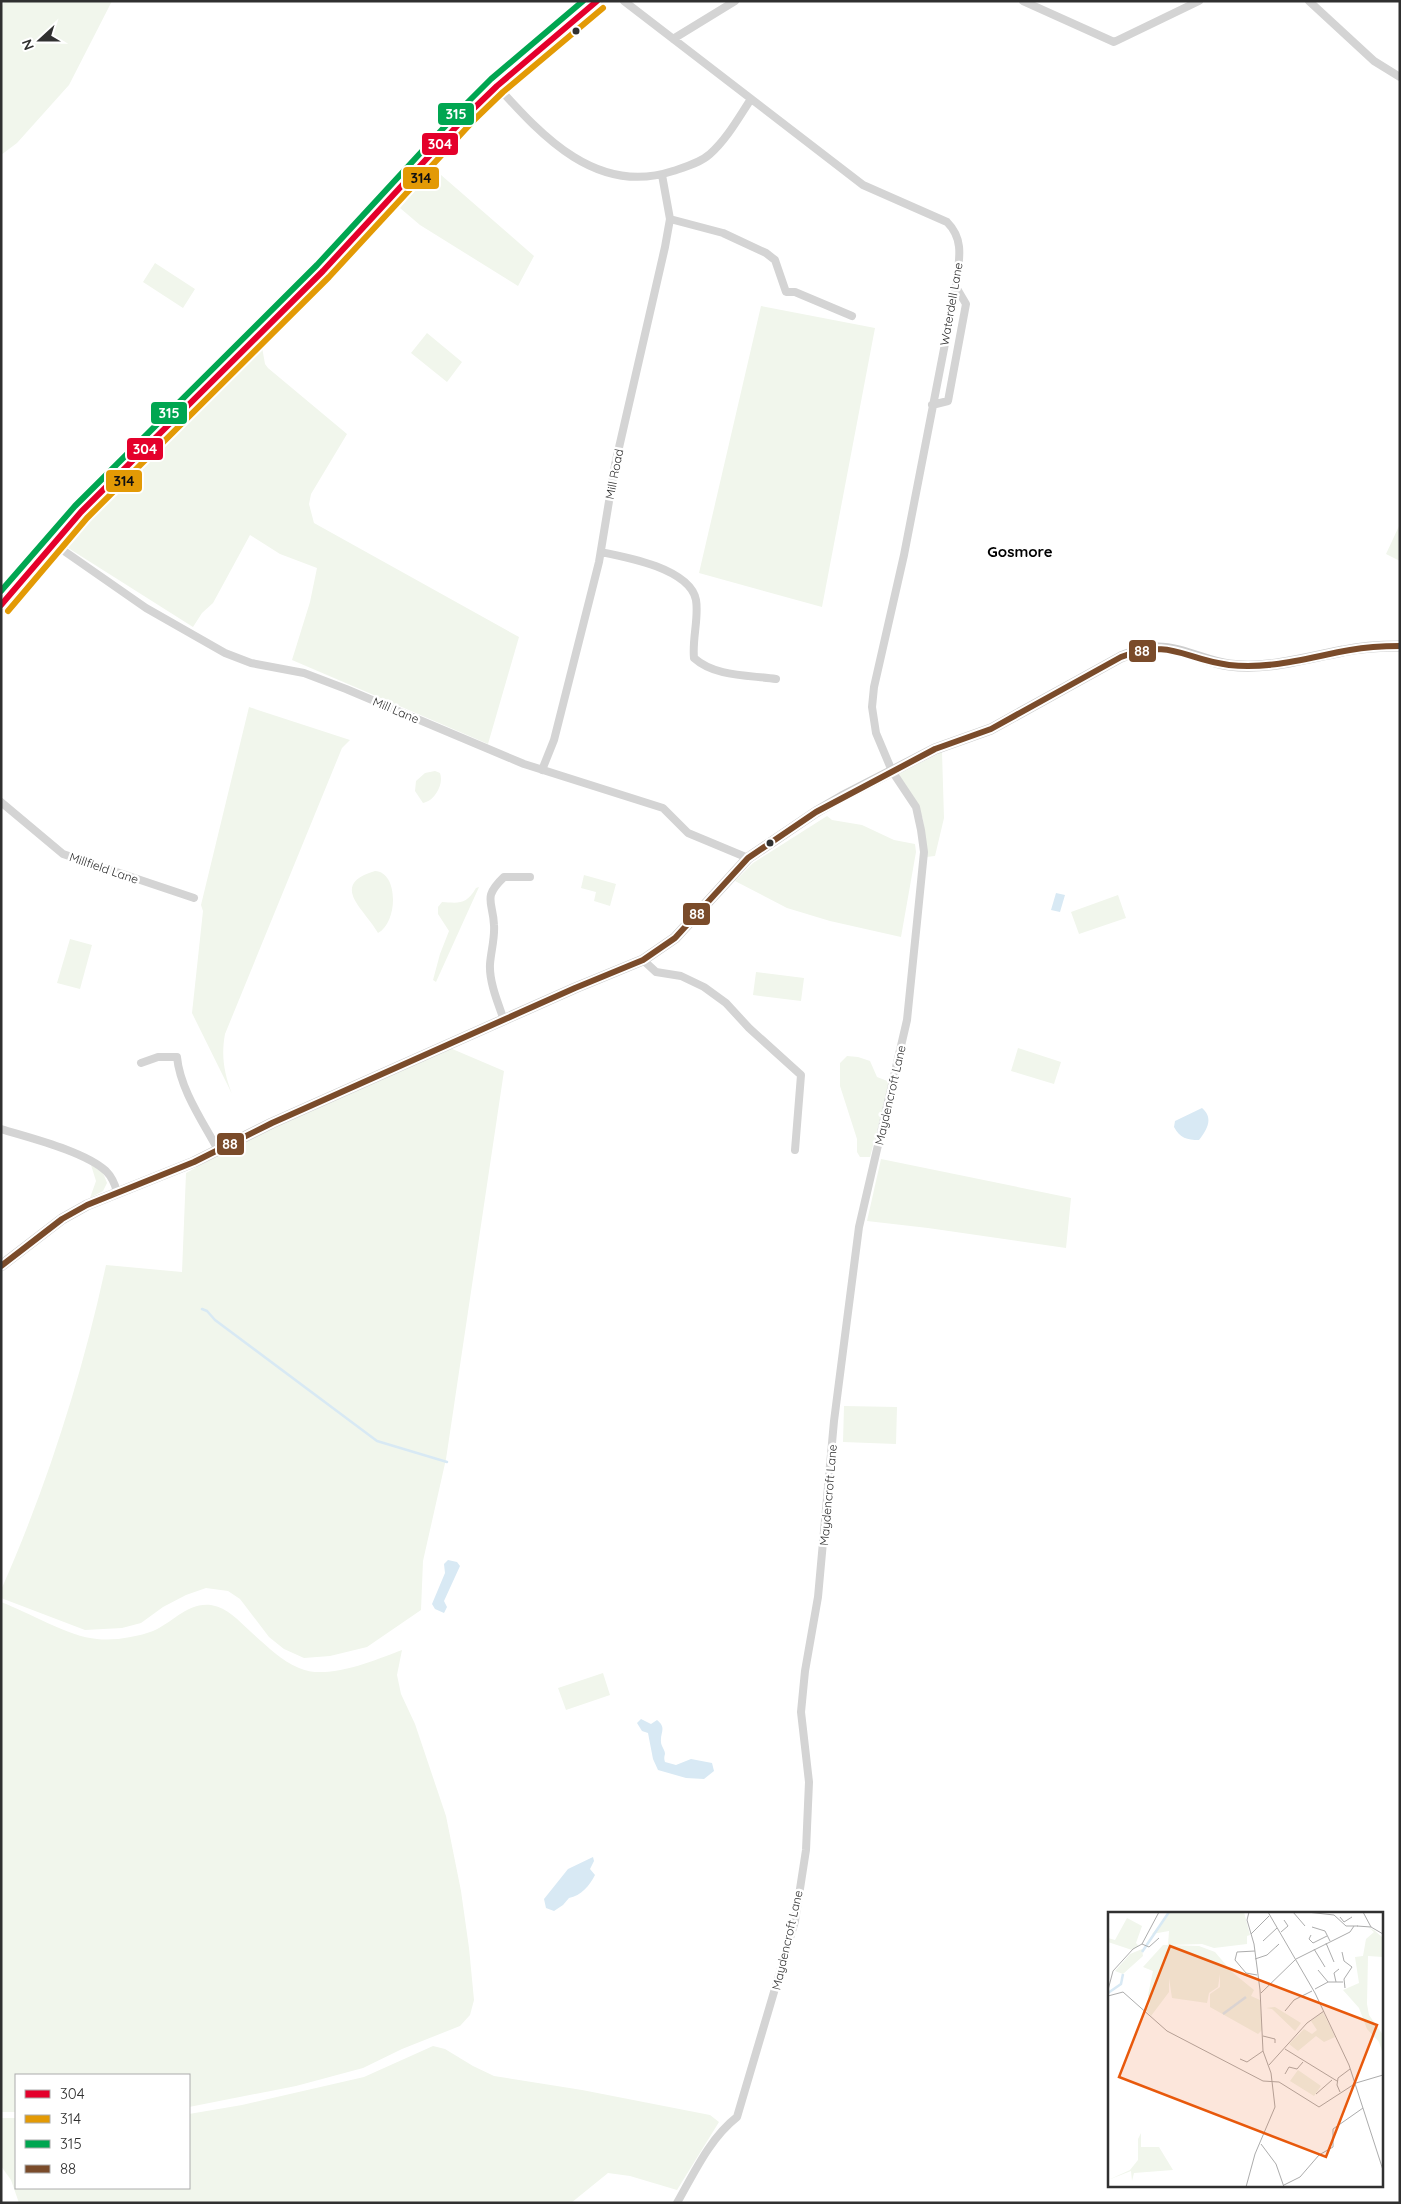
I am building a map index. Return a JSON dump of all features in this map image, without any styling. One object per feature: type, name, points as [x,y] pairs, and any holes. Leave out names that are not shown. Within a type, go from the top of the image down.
[{"type":"street","points":[[1,605],[88,506],[323,271],[468,114],[497,86],[597,1]]},
{"type":"street","name":"Waterdell Lane","points":[[624,1],[863,185],[947,222],[955,230],[960,245],[956,288],[904,556],[874,688],[872,707],[876,734],[892,771]]},
{"type":"street","points":[[673,39],[735,1]]},
{"type":"street","points":[[1023,1],[1114,42],[1199,1]]},
{"type":"street","points":[[1309,1],[1374,61],[1400,77]]},
{"type":"street","points":[[497,86],[542,134],[579,160],[601,172],[625,178],[662,175],[699,161],[710,154],[751,100]]},
{"type":"street","name":"Mill Road","points":[[542,770],[554,740],[601,552],[615,465],[670,219],[662,175]]},
{"type":"street","points":[[670,219],[723,233],[766,253],[775,260],[786,292],[795,292],[852,316]]},
{"type":"street","points":[[932,404],[948,401],[966,304],[956,288]]},
{"type":"street","name":"Mill Lane","points":[[54,544],[146,608],[226,653],[251,662],[304,673],[346,688],[524,764],[663,808],[688,833],[748,858]]},
{"type":"street","points":[[601,552],[628,557],[678,576],[689,585],[696,600],[692,642],[694,658],[699,662],[711,670],[776,678]]},
{"type":"street","points":[[1,1266],[75,1211],[117,1192],[194,1162],[281,1119],[575,988],[643,960],[675,938],[748,858],[823,808],[935,750],[991,729],[1102,666],[1141,650],[1160,648],[1210,661],[1244,667],[1304,661],[1342,651],[1376,646],[1400,646]]},
{"type":"street","name":"Maydencroft Lane","points":[[677,2203],[709,2149],[726,2126],[737,2117],[795,1921],[806,1850],[809,1782],[801,1712],[805,1671],[818,1598],[834,1421],[859,1228],[907,1020],[924,852],[916,807],[892,771]]},
{"type":"street","name":"Millfield Lane","points":[[1,802],[63,854],[194,898]]},
{"type":"street","points":[[504,1020],[494,989],[490,965],[494,924],[490,898],[494,886],[504,877],[530,877]]},
{"type":"street","points":[[643,960],[656,972],[682,976],[704,987],[726,1003],[749,1028],[802,1075],[795,1150]]},
{"type":"street","points":[[141,1064],[158,1057],[177,1057],[178,1070],[218,1150]]},
{"type":"street","points":[[1,1129],[58,1147],[99,1166],[111,1177],[117,1192]]},
{"type":"shaded area","points":[[5,1],[112,1],[69,85],[17,143],[1,155],[1,7]]},
{"type":"shaded area","points":[[433,168],[534,256],[518,286],[420,225],[400,208]]},
{"type":"shaded area","points":[[155,263],[195,289],[183,308],[143,282]]},
{"type":"shaded area","points":[[761,306],[875,328],[822,607],[699,573]]},
{"type":"shaded area","points":[[427,333],[462,362],[447,382],[411,353]]},
{"type":"shaded area","points":[[262,347],[265,364],[268,368],[347,434],[311,494],[309,504],[314,523],[519,637],[488,744],[292,660],[310,602],[317,568],[280,554],[250,535],[213,603],[202,613],[193,627],[65,546]]},
{"type":"shaded area","points":[[1400,524],[1400,561],[1386,554]]},
{"type":"shaded area","points":[[249,707],[350,740],[342,748],[225,1034],[224,1064],[232,1094],[192,1013],[203,911],[201,905]]},
{"type":"shaded area","points":[[942,752],[944,818],[935,856],[926,857],[923,819],[916,803],[898,774]]},
{"type":"shaded area","points":[[435,771],[440,773],[440,787],[435,796],[423,803],[415,791],[416,781],[425,773]]},
{"type":"shaded area","points":[[827,816],[832,820],[862,825],[894,840],[915,844],[916,852],[901,937],[830,921],[787,908],[735,881],[753,863]]},
{"type":"shaded area","points":[[375,871],[383,874],[388,880],[392,888],[393,899],[389,919],[385,928],[378,933],[359,907],[352,890],[354,883],[361,877]]},
{"type":"shaded area","points":[[584,875],[616,884],[610,906],[594,901],[596,892],[581,888]]},
{"type":"shaded area","points":[[479,887],[436,982],[433,980],[449,931],[438,914],[438,907],[442,902],[462,902],[469,898],[476,888]]},
{"type":"shaded area","points":[[1118,895],[1126,918],[1079,934],[1071,912]]},
{"type":"shaded area","points":[[70,939],[92,945],[80,989],[57,983]]},
{"type":"shaded area","points":[[756,972],[804,978],[801,1001],[753,995]]},
{"type":"shaded area","points":[[450,1048],[504,1071],[446,1459],[423,1561],[421,1610],[367,1647],[330,1656],[304,1658],[284,1649],[269,1637],[240,1599],[228,1591],[206,1588],[186,1595],[163,1607],[141,1623],[122,1628],[85,1630],[1,1598],[1,1590],[18,1551],[62,1430],[86,1348],[106,1265],[182,1272],[186,1173],[269,1128]]},
{"type":"shaded area","points":[[1018,1048],[1061,1062],[1054,1084],[1011,1071]]},
{"type":"shaded area","points":[[847,1056],[870,1061],[877,1077],[890,1082],[870,1157],[860,1157],[857,1152],[857,1139],[840,1086],[840,1063]]},
{"type":"shaded area","points":[[881,1159],[1071,1198],[1066,1248],[867,1221]]},
{"type":"shaded area","points":[[91,1165],[103,1173],[107,1183],[103,1191],[90,1198],[96,1181]]},
{"type":"shaded area","points":[[844,1406],[897,1407],[896,1444],[843,1442]]},
{"type":"shaded area","points":[[1,1602],[74,1634],[104,1639],[125,1638],[147,1633],[188,1610],[203,1605],[211,1605],[223,1609],[232,1615],[279,1657],[299,1668],[310,1671],[337,1671],[351,1668],[402,1650],[397,1675],[401,1694],[415,1724],[446,1816],[461,1891],[474,2000],[470,2015],[460,2026],[402,2049],[363,2068],[296,2086],[190,2107],[190,2074],[15,2074],[15,2112],[1,2112]]},
{"type":"shaded area","points":[[603,1673],[610,1695],[566,1710],[558,1688]]},
{"type":"shaded area","points":[[433,2046],[445,2049],[494,2076],[582,2090],[710,2115],[719,2122],[677,2190],[630,2176],[608,2173],[571,2203],[19,2203],[11,2180],[1,2166],[1,2118],[15,2118],[15,2189],[190,2189],[190,2114],[242,2105],[364,2077]]},
{"type":"water","points":[[1056,893],[1065,895],[1060,912],[1051,910]]},
{"type":"water","points":[[1202,1108],[1208,1116],[1208,1124],[1199,1140],[1187,1139],[1181,1136],[1174,1127],[1175,1121]]},
{"type":"water","points":[[448,1560],[457,1562],[460,1566],[444,1601],[447,1607],[444,1613],[435,1609],[432,1604],[445,1573],[444,1564]]},
{"type":"water","points":[[641,1719],[651,1724],[657,1720],[662,1725],[661,1742],[665,1752],[665,1762],[676,1765],[691,1759],[712,1763],[714,1771],[704,1779],[686,1778],[658,1770],[653,1759],[648,1733],[642,1731],[637,1723]]},
{"type":"water","points":[[593,1857],[594,1861],[590,1869],[595,1875],[588,1886],[577,1895],[569,1898],[554,1911],[546,1908],[544,1899],[568,1869]]},
{"type":"waterway","points":[[202,1309],[377,1441],[447,1462]]},
{"type":"transit line","name":"315","points":[[1,591],[75,506],[317,265],[462,108],[491,79],[583,1]]},
{"type":"transit line","name":"304","points":[[1,605],[81,512],[323,271],[468,114],[497,86],[597,1]]},
{"type":"transit line","name":"314","points":[[8,611],[87,518],[329,277],[474,120],[503,92],[603,8]]},
{"type":"transit line","name":"88","points":[[1,1266],[62,1219],[87,1205],[194,1162],[272,1123],[575,988],[643,960],[675,938],[748,858],[816,812],[935,749],[991,729],[1121,657],[1153,649],[1176,652],[1229,665],[1260,666],[1356,649],[1400,646]]},
{"type":"district","name":"Gosmore","points":[[1020,551]]}]
